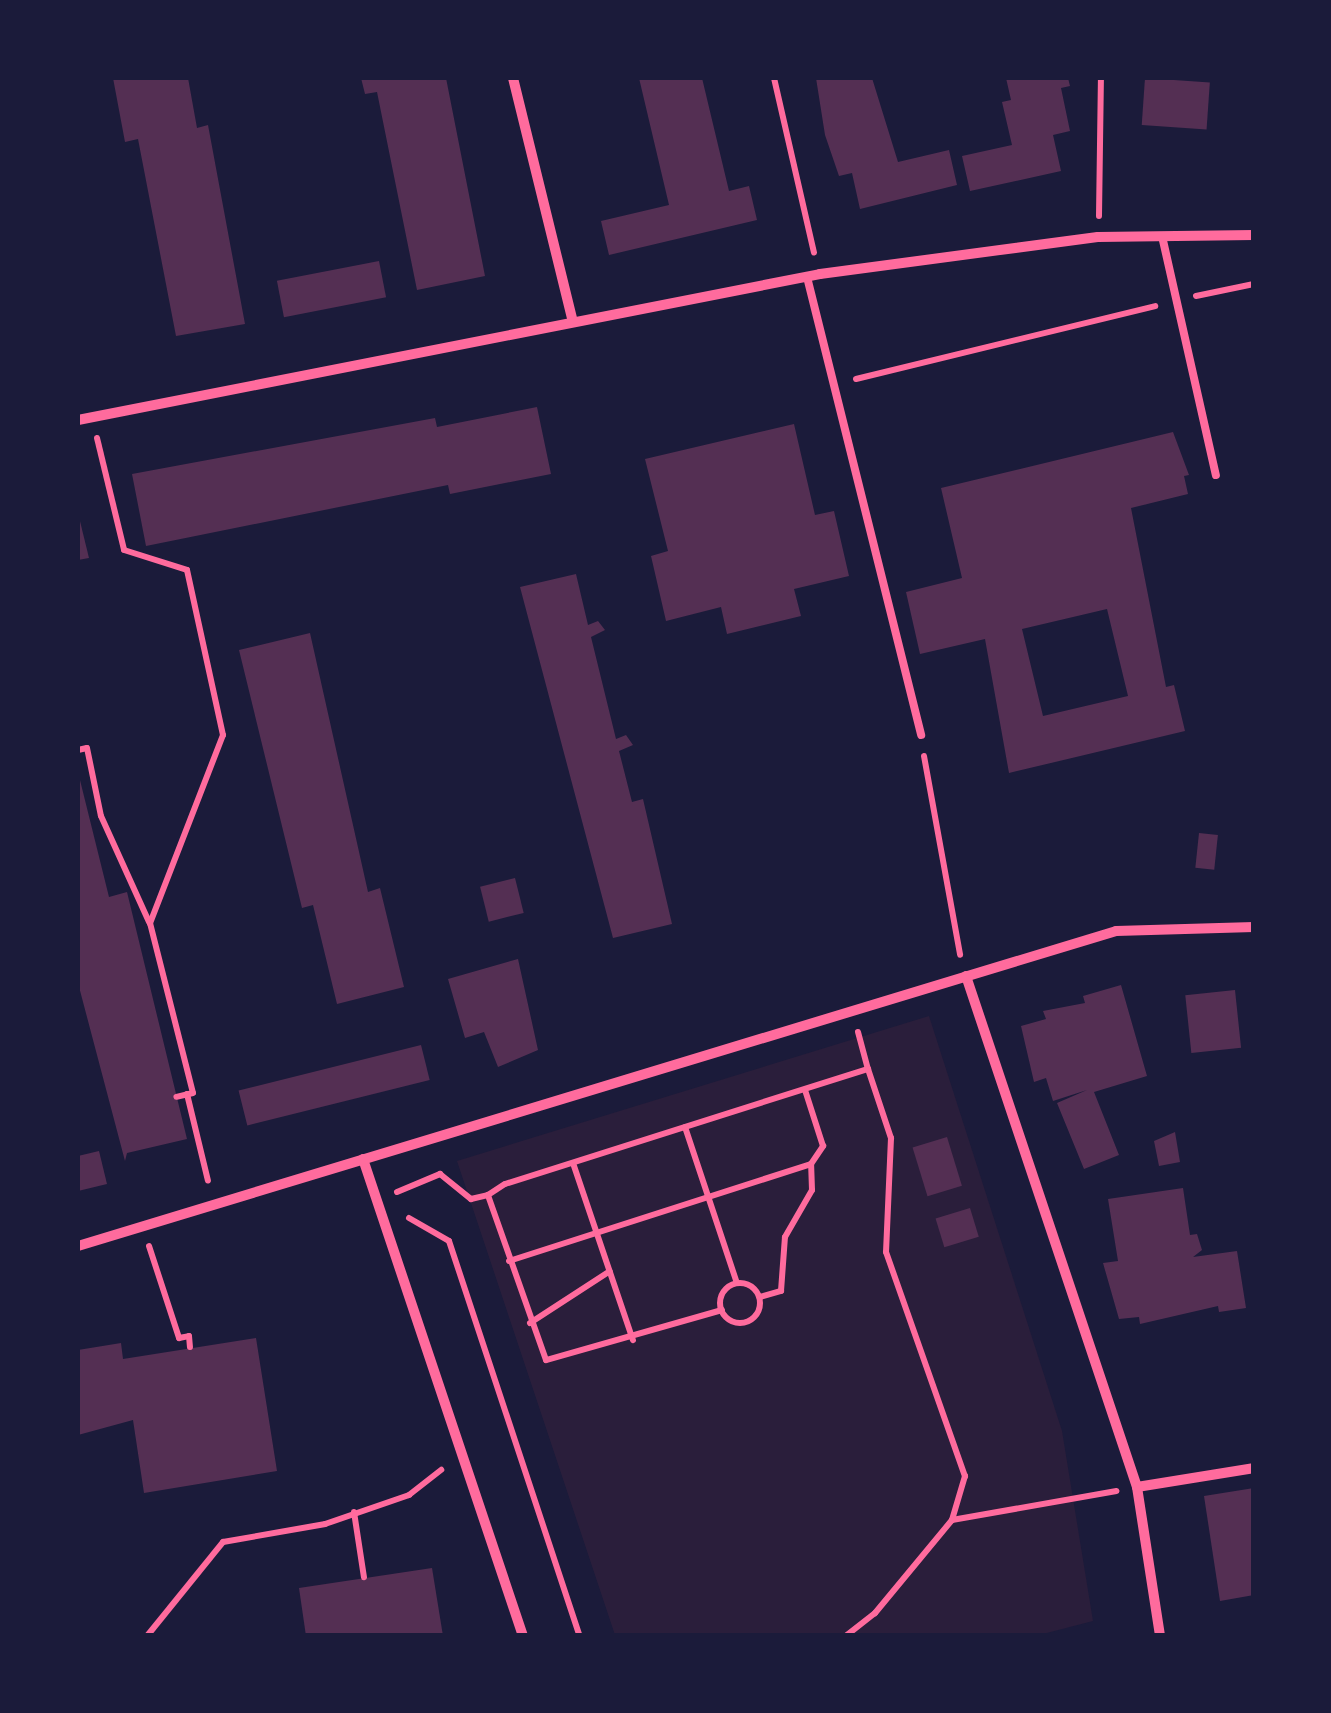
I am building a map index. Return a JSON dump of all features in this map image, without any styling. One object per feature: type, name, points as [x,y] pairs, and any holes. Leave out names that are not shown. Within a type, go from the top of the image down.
[{"type":"street","points":[[512,78],[573,322]]},
{"type":"street","points":[[78,420],[820,274],[1098,237],[1254,235]]},
{"type":"street","points":[[78,1246],[1116,931],[1254,927]]},
{"type":"street","points":[[966,976],[1137,1487],[1160,1636]]},
{"type":"street","points":[[362,1159],[522,1636]]},
{"type":"street","points":[[1137,1487],[1254,1468]]},
{"type":"lane","points":[[1162,236],[1216,475]]},
{"type":"lane","points":[[807,277],[921,735]]},
{"type":"path","points":[[774,78],[820,274]]},
{"type":"path","points":[[1098,237],[1101,78]]},
{"type":"path","points":[[836,384],[1254,284]]},
{"type":"path","points":[[92,417],[124,550],[187,570],[224,734],[150,923]]},
{"type":"path","points":[[921,735],[947,905],[966,976]]},
{"type":"path","points":[[78,750],[88,748],[101,816],[150,923],[192,1093],[176,1097]]},
{"type":"path","points":[[846,1636],[875,1613],[952,1520],[965,1476],[886,1252],[891,1138],[851,1011]]},
{"type":"path","points":[[378,1200],[440,1174],[470,1199],[488,1195],[573,1163],[868,1069]]},
{"type":"path","points":[[722,1310],[732,1320],[748,1321],[760,1297],[782,1290],[785,1237],[812,1190],[811,1164],[822,1146],[805,1090]]},
{"type":"path","points":[[188,1094],[214,1204]]},
{"type":"path","points":[[685,1127],[737,1283]]},
{"type":"path","points":[[573,1163],[633,1340]]},
{"type":"path","points":[[509,1260],[811,1164]]},
{"type":"path","points":[[488,1195],[546,1360],[633,1340],[722,1310]]},
{"type":"path","points":[[378,1200],[449,1242],[580,1636]]},
{"type":"path","points":[[143,1226],[179,1338],[189,1336],[190,1347]]},
{"type":"path","points":[[530,1323],[610,1271]]},
{"type":"path","points":[[722,1310],[725,1290],[737,1283],[750,1286],[760,1297]]},
{"type":"path","points":[[148,1636],[224,1542],[325,1524],[409,1495],[462,1454]]},
{"type":"path","points":[[952,1520],[1137,1487]]},
{"type":"path","points":[[354,1512],[364,1577]]},
{"type":"shaded area","points":[[929,1016],[1062,1431],[1093,1621],[1035,1636],[615,1635],[457,1161]]},
{"type":"building","points":[[113,78],[188,78],[197,128],[208,125],[245,324],[176,336],[138,139],[125,142]]},
{"type":"building","points":[[361,78],[446,78],[485,276],[417,290],[377,92],[365,94]]},
{"type":"building","points":[[639,78],[702,78],[729,191],[749,186],[757,220],[609,255],[601,221],[669,205]]},
{"type":"building","points":[[816,78],[872,78],[898,162],[949,150],[957,185],[860,209],[852,173],[839,176],[825,135]]},
{"type":"building","points":[[1006,78],[1068,78],[1070,86],[1061,88],[1070,131],[1053,135],[1061,171],[970,191],[962,156],[1012,145],[1002,102],[1011,100]]},
{"type":"building","points":[[1145,78],[1210,83],[1207,129],[1142,125]]},
{"type":"building","points":[[379,261],[386,297],[284,317],[277,281]]},
{"type":"building","points":[[537,407],[551,474],[450,494],[448,485],[146,546],[132,474],[435,418],[437,427]]},
{"type":"building","points":[[794,424],[815,515],[834,511],[849,576],[794,589],[801,616],[727,634],[721,607],[666,621],[651,556],[668,551],[645,459]]},
{"type":"building","points":[[1173,432],[1189,475],[1184,476],[1188,494],[1131,508],[1166,687],[1174,685],[1185,731],[1009,773],[985,639],[920,654],[906,592],[962,578],[941,488]],"holes":[[[1107,609],[1128,696],[1043,716],[1022,629]]]},
{"type":"building","points":[[78,513],[89,558],[78,560]]},
{"type":"building","points":[[576,574],[588,625],[598,621],[605,630],[591,637],[616,739],[626,735],[633,745],[619,751],[632,802],[643,799],[672,924],[613,938],[520,587]]},
{"type":"building","points":[[310,633],[368,892],[380,888],[404,987],[337,1004],[313,905],[302,908],[239,650]]},
{"type":"building","points":[[78,772],[109,897],[127,892],[187,1139],[127,1153],[125,1161],[78,983]]},
{"type":"building","points":[[1199,833],[1218,835],[1214,870],[1195,868]]},
{"type":"building","points":[[515,878],[524,913],[489,922],[480,887]]},
{"type":"building","points":[[518,959],[538,1050],[498,1067],[484,1032],[465,1038],[448,979]]},
{"type":"building","points":[[1121,985],[1147,1076],[1094,1092],[1119,1155],[1084,1169],[1057,1103],[1087,1090],[1053,1101],[1046,1078],[1034,1082],[1021,1026],[1046,1019],[1043,1011],[1085,1003],[1083,996]]},
{"type":"building","points":[[1235,990],[1241,1048],[1191,1053],[1185,995]]},
{"type":"building","points":[[421,1045],[430,1080],[247,1125],[239,1090]]},
{"type":"building","points":[[1175,1132],[1180,1162],[1159,1166],[1154,1141]]},
{"type":"building","points":[[947,1137],[962,1186],[927,1196],[913,1148]]},
{"type":"building","points":[[99,1151],[107,1184],[78,1191],[78,1156]]},
{"type":"building","points":[[1183,1188],[1190,1235],[1197,1234],[1202,1250],[1193,1257],[1237,1251],[1246,1308],[1219,1312],[1218,1306],[1140,1324],[1139,1317],[1119,1319],[1103,1263],[1118,1261],[1108,1199]]},
{"type":"building","points":[[970,1208],[979,1237],[944,1247],[936,1219]]},
{"type":"building","points":[[256,1338],[277,1471],[144,1493],[133,1420],[78,1435],[78,1350],[121,1343],[123,1359]]},
{"type":"building","points":[[1254,1488],[1254,1595],[1220,1601],[1204,1496]]},
{"type":"building","points":[[432,1568],[443,1636],[306,1636],[299,1588]]}]
